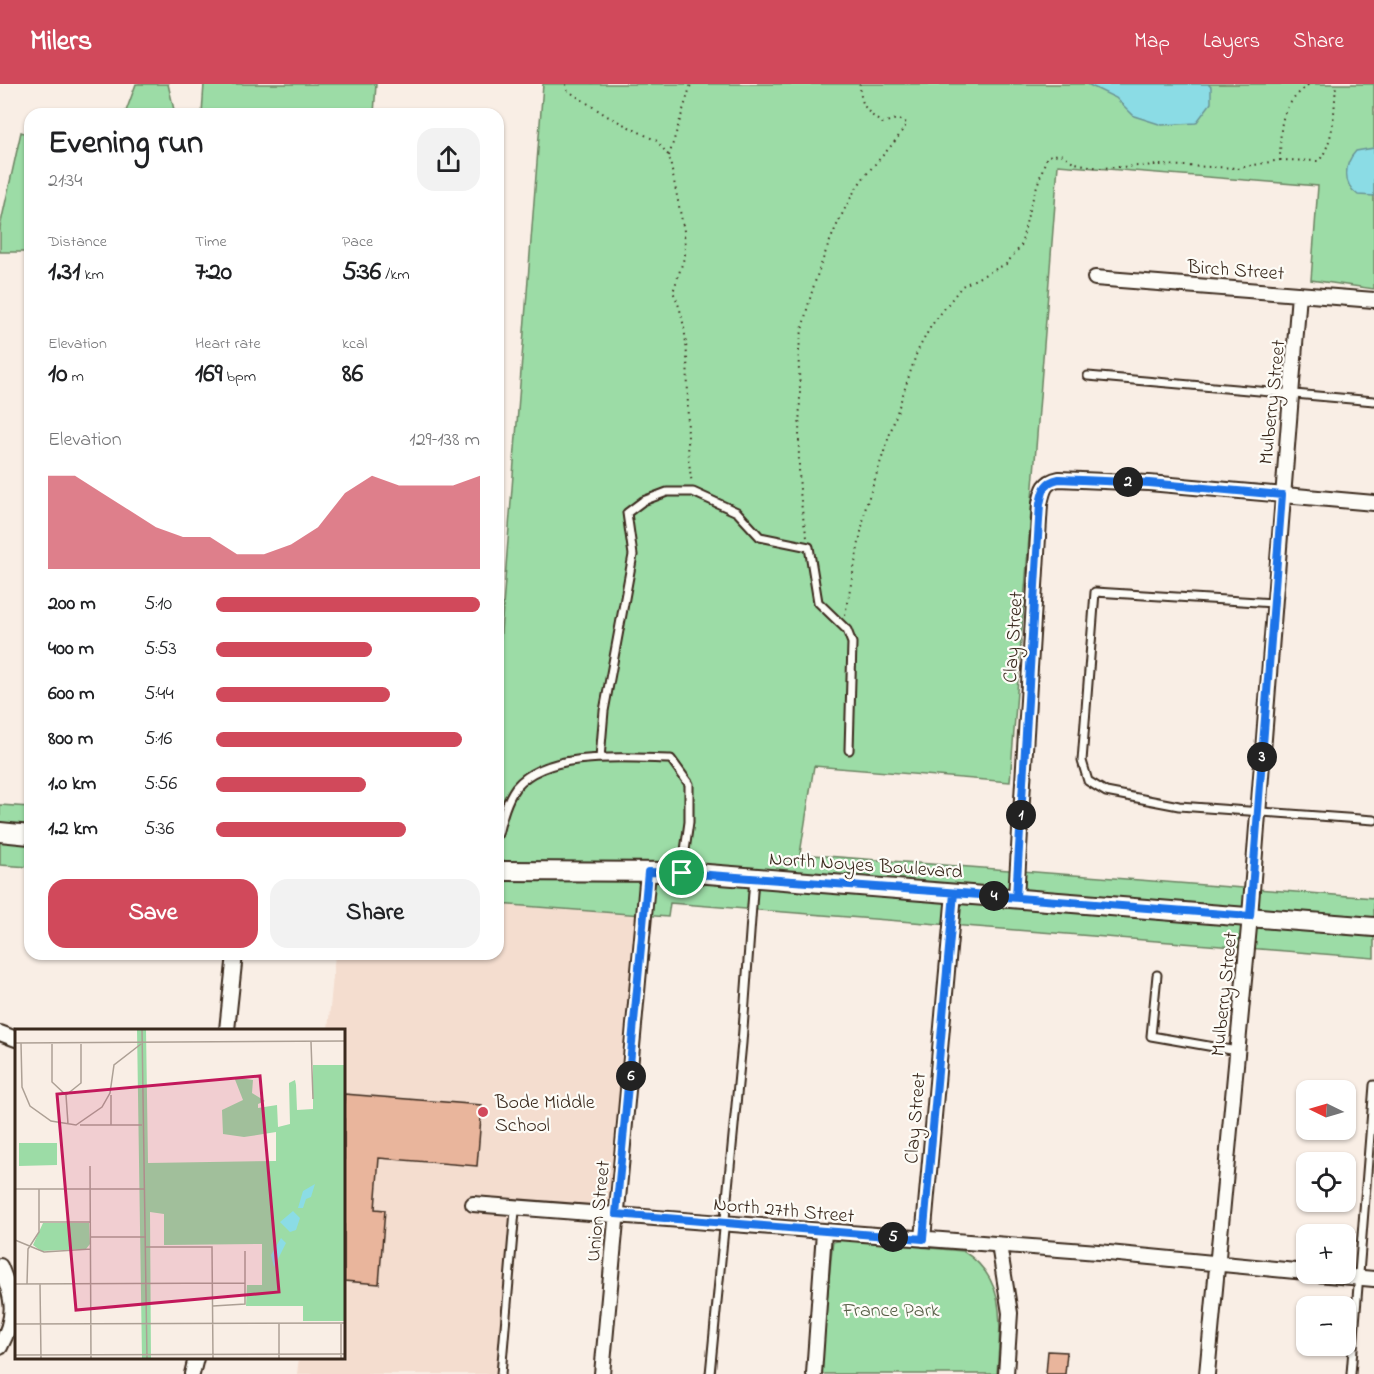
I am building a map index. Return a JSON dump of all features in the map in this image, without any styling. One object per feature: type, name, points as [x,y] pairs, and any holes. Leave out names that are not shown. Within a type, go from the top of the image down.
[{"type":"street","name":"Birch Street","points":[[1095,278],[1374,300]]},
{"type":"street","name":"Mulberry Street","points":[[1207,1374],[1250,916],[1299,294]]},
{"type":"street","name":"Clay Street","points":[[1016,897],[1040,504],[1044,486],[1050,480],[1059,479],[1149,483],[1282,495]]},
{"type":"street","points":[[1282,495],[1374,503]]},
{"type":"street","points":[[0,832],[24,834]]},
{"type":"street","name":"North Noyes Boulevard","points":[[504,872],[682,873],[1016,897],[1374,927]]},
{"type":"street","name":"Union Street","points":[[602,1374],[648,872]]},
{"type":"street","name":"Clay Street","points":[[923,1239],[954,893]]},
{"type":"street","points":[[227,1029],[234,960]]},
{"type":"street","points":[[0,1033],[15,1034]]},
{"type":"street","points":[[0,1033],[15,1039]]},
{"type":"street","name":"North 27th Street","points":[[473,1204],[999,1245],[1296,1271]]},
{"type":"street","points":[[814,1374],[824,1232]]},
{"type":"street","points":[[999,1245],[1010,1313],[1006,1374]]},
{"type":"street","points":[[0,1266],[9,1288],[15,1315],[0,1347]]},
{"type":"street","points":[[1358,1277],[1374,1279]]},
{"type":"street","points":[[192,1374],[196,1359]]},
{"type":"lane","points":[[1088,376],[1374,401]]},
{"type":"lane","points":[[600,758],[604,711],[633,555],[627,513],[643,501],[667,492],[693,492],[737,512],[760,537],[809,547],[818,602],[847,630],[852,643],[849,750]]},
{"type":"lane","points":[[1274,603],[1095,592],[1082,761],[1088,782],[1106,792],[1179,806],[1374,820]]},
{"type":"lane","points":[[504,812],[516,788],[534,771],[548,765],[600,758],[671,759],[689,784],[689,822],[682,873]]},
{"type":"lane","points":[[710,1374],[742,1043],[754,878]]},
{"type":"lane","points":[[1157,975],[1151,1036],[1237,1051]]},
{"type":"lane","points":[[1351,1374],[1374,1085]]},
{"type":"lane","points":[[501,1374],[515,1211],[518,1207]]},
{"type":"path","points":[[566,84],[567,90],[657,141],[669,156],[684,231],[685,255],[672,292],[678,303],[685,344],[689,468],[693,492]]},
{"type":"path","points":[[669,156],[691,84]]},
{"type":"path","points":[[809,547],[800,508],[799,344],[831,242],[853,194],[866,172],[900,136],[907,123],[897,119],[882,123],[870,115],[860,103],[860,84]]},
{"type":"path","points":[[1280,160],[1282,117],[1294,97],[1309,84]]},
{"type":"path","points":[[842,627],[866,506],[917,352],[931,326],[962,286],[1006,264],[1021,246],[1029,210],[1047,156],[1061,154],[1075,163],[1099,168],[1159,165],[1239,168],[1280,160],[1319,160],[1326,152],[1334,120],[1336,84]]},
{"type":"shaded area","name":"Bode Middle School","points":[[504,904],[641,915],[612,1201],[603,1206],[513,1199],[498,1374],[297,1374],[299,1359],[345,1359],[345,1029],[328,1029],[334,960],[504,960]]},
{"type":"green space","points":[[136,84],[168,84],[174,108],[127,108]]},
{"type":"green space","points":[[204,84],[376,84],[374,108],[202,108]]},
{"type":"green space","points":[[543,84],[1374,84],[1374,289],[1311,280],[1318,186],[1058,165],[1010,782],[814,766],[800,854],[1374,898],[1374,958],[670,903],[668,917],[504,904],[504,593]]},
{"type":"green space","points":[[21,132],[24,133],[24,252],[0,252],[0,227]]},
{"type":"green space","points":[[0,805],[24,807],[24,867],[0,865]]},
{"type":"green space","name":"France Park","points":[[842,1240],[963,1251],[978,1263],[995,1290],[998,1305],[1000,1322],[997,1374],[820,1374],[833,1242]]},
{"type":"water","points":[[1087,84],[1208,84],[1211,87],[1211,103],[1196,123],[1162,125],[1134,116],[1116,98]]},
{"type":"water","points":[[1374,148],[1374,196],[1358,195],[1347,180],[1349,162],[1356,151]]},
{"type":"building","name":"Bode Middle School","points":[[345,1094],[482,1105],[477,1166],[379,1158],[375,1209],[385,1210],[379,1284],[345,1281]]},
{"type":"building","points":[[1048,1351],[1067,1352],[1065,1374],[1046,1374]]},
{"type":"place","name":"Bode Middle School","points":[[483,1112]]},
{"type":"route","points":[[1059,479],[1149,483],[1282,495],[1250,916],[954,893],[923,1239],[616,1214],[633,1058],[648,872],[682,873],[1016,897],[1040,504],[1044,486],[1050,480],[1059,479]]}]
